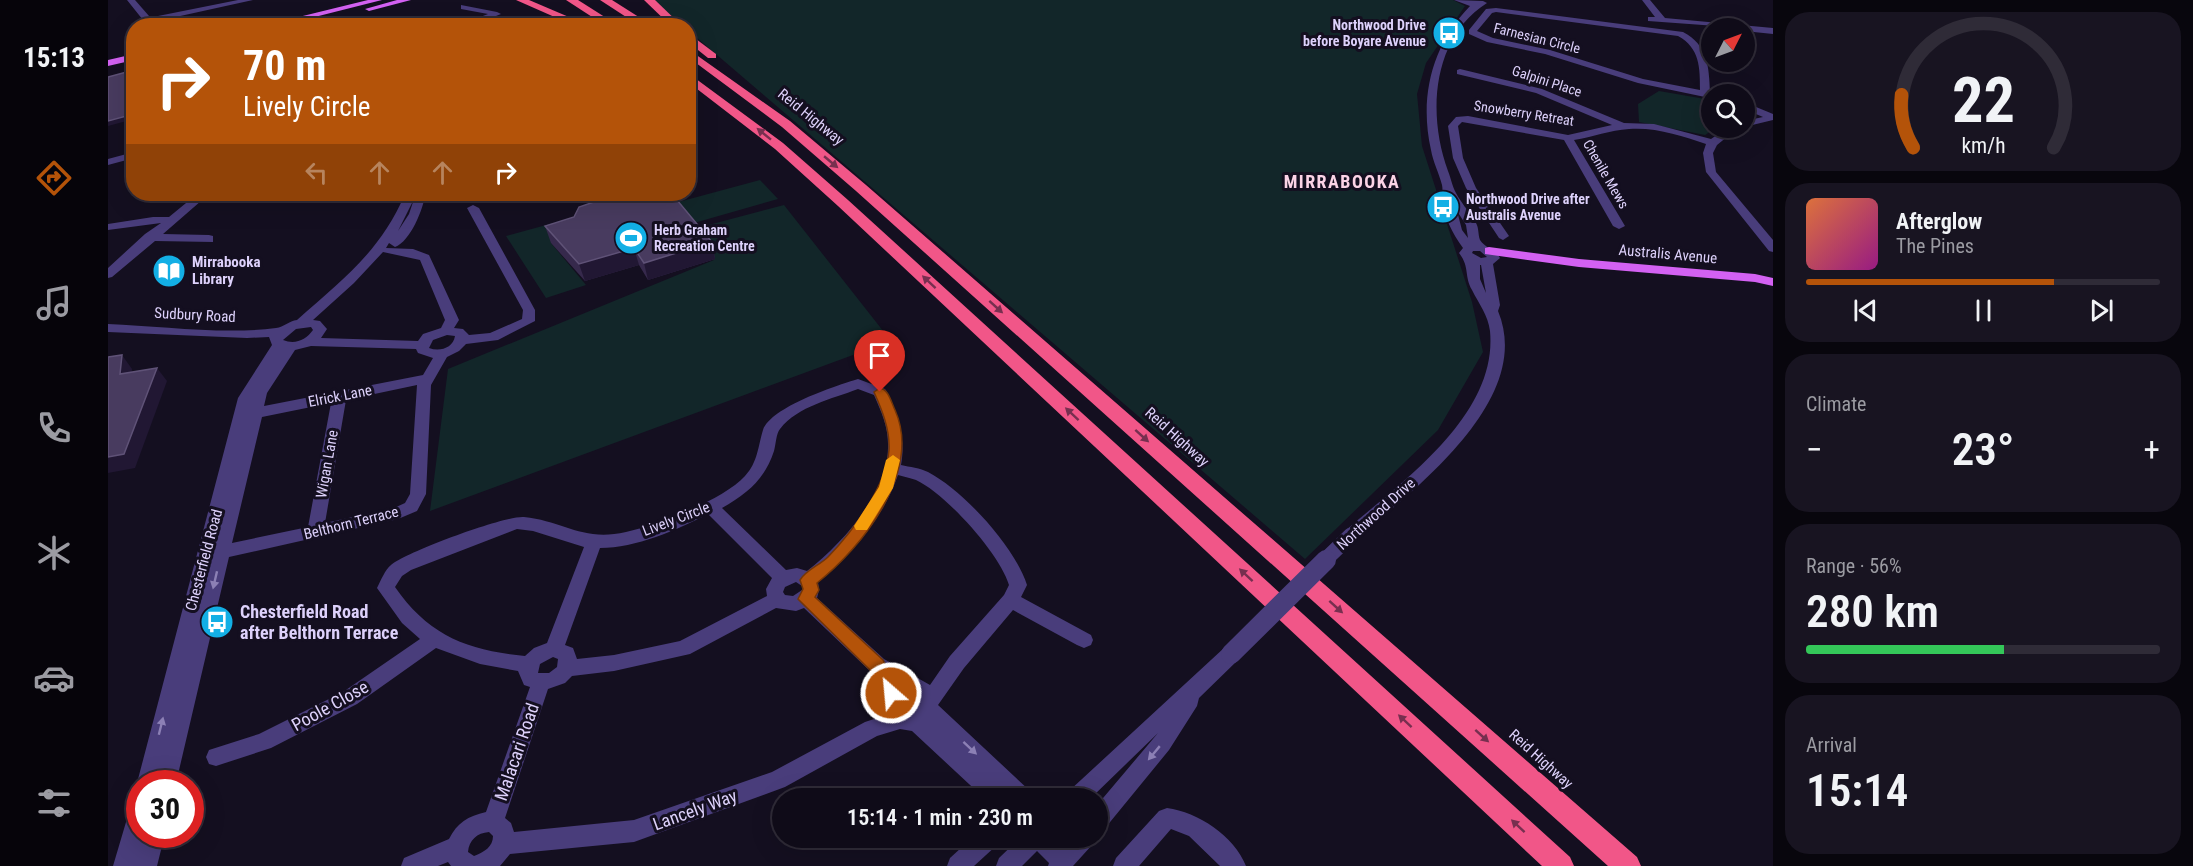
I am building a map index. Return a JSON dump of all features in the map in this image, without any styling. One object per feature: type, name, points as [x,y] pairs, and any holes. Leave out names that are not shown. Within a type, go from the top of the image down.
[{"type":"highway","points":[[521,0],[565,18]]},
{"type":"highway","points":[[571,0],[601,18]]},
{"type":"highway","points":[[605,0],[635,18]]},
{"type":"highway","points":[[649,0],[668,18]]},
{"type":"highway","points":[[696,43],[786,124]]},
{"type":"highway","name":"Reid Highway","points":[[696,58],[786,124],[962,276],[1628,866]]},
{"type":"highway","points":[[696,82],[735,110],[869,226],[1561,866]]},
{"type":"highway","points":[[696,88],[735,110]]},
{"type":"main road","points":[[301,18],[378,0]]},
{"type":"main road","points":[[330,18],[407,0]]},
{"type":"main road","points":[[336,10],[381,1],[390,4]]},
{"type":"main road","points":[[108,63],[126,59]]},
{"type":"main road","points":[[108,69],[126,65]]},
{"type":"main road","name":"Australis Avenue","points":[[1481,254],[1572,265],[1579,263],[1755,278],[1773,282]]},
{"type":"main road","name":"Australis Avenue","points":[[1755,278],[1773,277]]},
{"type":"street","points":[[131,0],[146,18]]},
{"type":"street","points":[[163,18],[249,0]]},
{"type":"street","points":[[1473,3],[1508,2],[1629,17]]},
{"type":"street","name":"Northwood Drive","points":[[1086,788],[1147,730],[1198,687],[1351,535],[1447,450],[1472,419],[1488,388],[1497,354],[1497,333],[1491,312],[1494,305],[1481,254],[1456,230],[1430,114],[1431,80],[1443,50],[1473,3]]},
{"type":"street","points":[[1648,4],[1653,20]]},
{"type":"street","points":[[1648,4],[1663,21]]},
{"type":"street","points":[[464,7],[497,14],[485,18]]},
{"type":"street","name":"Farnesian Circle","points":[[1701,94],[1641,81],[1547,52],[1490,40],[1472,32],[1489,11],[1496,10],[1680,33],[1691,38],[1703,56],[1707,84]]},
{"type":"street","points":[[1641,18],[1773,31]]},
{"type":"street","points":[[1589,65],[1592,56]]},
{"type":"street","name":"Galpini Place","points":[[1460,72],[1509,82],[1581,106],[1621,126]]},
{"type":"street","points":[[1755,110],[1772,117]]},
{"type":"street","points":[[1755,121],[1772,117]]},
{"type":"street","name":"Snowberry Retreat","points":[[1503,236],[1471,188],[1458,158],[1454,123],[1459,119],[1468,118],[1568,138],[1621,126],[1657,128],[1712,142]]},
{"type":"street","name":"Chenile Mews","points":[[1568,138],[1619,226]]},
{"type":"street","points":[[1718,138],[1712,142],[1708,153],[1711,172],[1773,248]]},
{"type":"street","points":[[108,164],[126,159]]},
{"type":"street","points":[[108,227],[168,220],[188,201]]},
{"type":"street","points":[[108,266],[194,201]]},
{"type":"street","points":[[283,342],[311,330],[391,234],[408,201]]},
{"type":"street","points":[[340,294],[388,251],[409,226],[419,201]]},
{"type":"street","points":[[462,340],[493,336],[528,321],[529,310],[473,208]]},
{"type":"street","points":[[108,274],[147,237],[209,239]]},
{"type":"street","points":[[388,251],[413,253],[425,258],[452,320],[446,331]]},
{"type":"street","name":"Sudbury Road","points":[[108,327],[247,334],[283,342]]},
{"type":"street","points":[[283,342],[311,330],[425,341],[446,331],[458,332],[462,335],[462,340],[456,348],[442,353],[423,350],[425,341]]},
{"type":"street","name":"Chesterfield Road","points":[[160,770],[235,469],[260,393],[283,342]]},
{"type":"street","name":"Chesterfield Road","points":[[235,469],[245,398],[283,342]]},
{"type":"street","name":"Belthorn Terrace","points":[[213,554],[398,513],[411,507],[418,494],[424,385],[442,353]]},
{"type":"street","name":"Elrick Lane","points":[[255,413],[426,379]]},
{"type":"street","name":"Lively Circle","points":[[529,664],[493,661],[435,639],[409,619],[386,588],[398,568],[479,535],[518,522],[594,543],[633,536],[684,520],[711,507],[749,482],[768,451],[771,429],[792,409],[858,384],[880,392],[892,419],[896,450],[886,488],[855,537],[807,590]]},
{"type":"street","name":"Wigan Lane","points":[[315,532],[339,396]]},
{"type":"street","points":[[891,468],[922,476],[968,511],[1013,568],[1018,585],[1011,600],[957,662],[910,703]]},
{"type":"street","points":[[711,507],[783,578]]},
{"type":"street","points":[[554,649],[594,543]]},
{"type":"street","points":[[777,599],[775,588],[783,578],[796,575],[807,590],[990,788]]},
{"type":"street","points":[[777,599],[791,605],[807,590]]},
{"type":"street","points":[[566,669],[614,663],[683,648],[777,599]]},
{"type":"street","points":[[1011,600],[1084,640]]},
{"type":"street","name":"Poole Close","points":[[216,757],[264,742],[350,698],[435,639]]},
{"type":"street","points":[[554,649],[566,654],[568,663],[566,669],[555,680],[541,683],[529,676],[529,664],[538,653],[554,649]]},
{"type":"street","name":"Malacari Road","points":[[493,822],[541,683]]},
{"type":"street","name":"Northwood Drive","points":[[1108,808],[1162,744],[1198,687]]},
{"type":"street","points":[[910,703],[1011,788]]},
{"type":"street","name":"Lancely Way","points":[[503,844],[634,831],[778,780],[872,728],[910,703]]},
{"type":"street","points":[[1125,866],[1167,818],[1178,818],[1209,837],[1235,866]]},
{"type":"street","points":[[412,866],[463,857],[460,839],[473,826],[493,822],[503,830],[503,844],[493,859],[477,866]]},
{"type":"street","points":[[124,866],[129,848]]},
{"type":"street","points":[[146,866],[150,848]]},
{"type":"street","points":[[958,866],[977,848]]},
{"type":"street","points":[[1007,866],[1026,848]]},
{"type":"green space","points":[[652,0],[1453,0],[1465,6],[1426,63],[1417,94],[1422,146],[1472,302],[1483,352],[1438,430],[1305,559],[696,37],[696,18],[674,18]]},
{"type":"green space","points":[[1659,91],[1701,98],[1701,134],[1639,122],[1638,104]]},
{"type":"green space","points":[[760,180],[778,199],[687,225],[671,204],[696,201],[696,197]]},
{"type":"green space","points":[[634,201],[644,201],[551,243],[586,285],[546,298],[506,236]]},
{"type":"green space","points":[[784,205],[891,341],[430,511],[448,369],[714,260],[701,227]]},
{"type":"building","points":[[126,72],[126,116],[108,121],[108,77]]},
{"type":"building","name":"Herb Graham Recreation Centre","points":[[597,201],[678,201],[712,242],[644,263],[634,248],[579,264],[545,226],[574,217],[579,207]]},
{"type":"building","points":[[122,355],[120,374],[157,368],[124,454],[108,457],[108,357]]},
{"type":"slow traffic","points":[[862,526],[886,488],[893,460]]},
{"type":"place","name":"Northwood Drive before Boyare Avenue","points":[[1449,33]]},
{"type":"place","name":"Northwood Drive after Australis Avenue","points":[[1443,207]]},
{"type":"place","name":"Herb Graham Recreation Centre","points":[[631,238]]},
{"type":"place","name":"Mirrabooka Library","points":[[169,271]]},
{"type":"place","name":"Chesterfield Road after Belthorn Terrace","points":[[217,622]]},
{"type":"district","name":"MIRRABOOKA","points":[[1342,182]]},
{"type":"route","points":[[880,392],[892,419],[896,450],[886,488],[855,537],[832,563],[808,580],[811,590],[806,599],[877,665],[891,693]]}]
